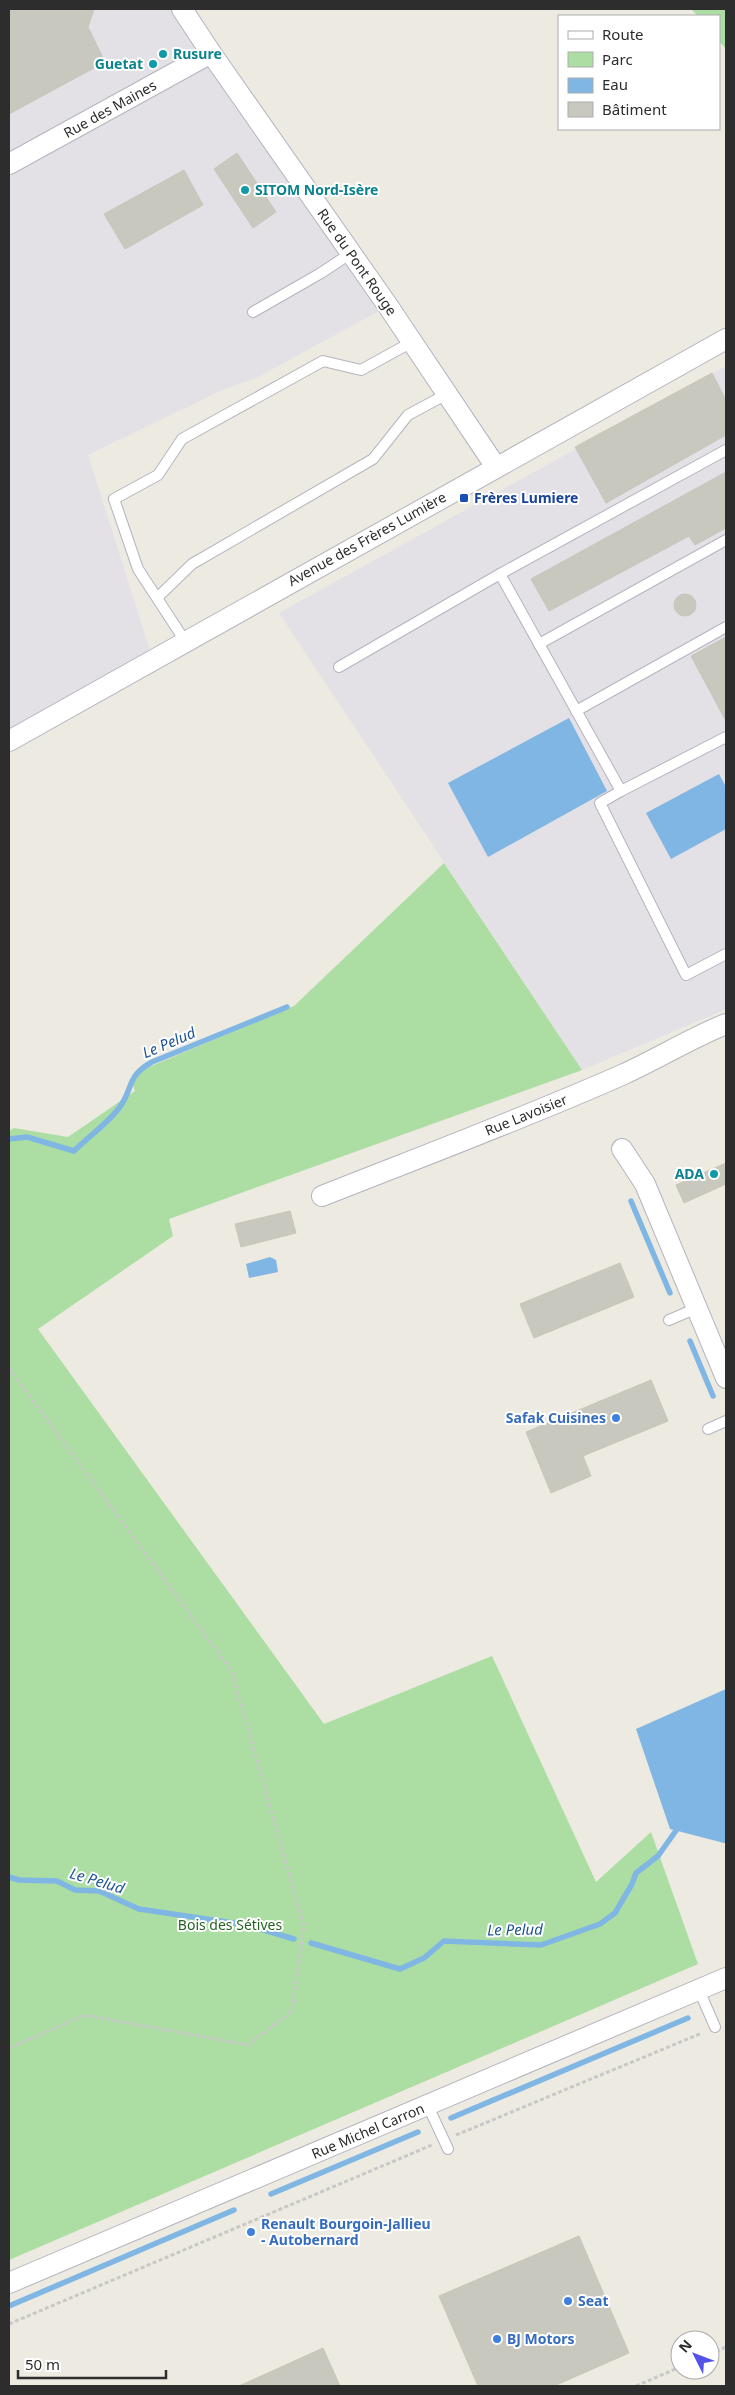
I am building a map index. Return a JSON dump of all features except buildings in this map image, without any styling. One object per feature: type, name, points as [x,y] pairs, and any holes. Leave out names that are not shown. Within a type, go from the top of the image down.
[{"type":"street","name":"Rue du Pont Rouge","points":[[182,9],[211,54],[351,253],[496,467]]},
{"type":"street","name":"Rue des Maines","points":[[9,164],[211,54]]},
{"type":"street","name":"Avenue des Frères Lumière","points":[[9,741],[726,339]]},
{"type":"street","name":"Rue Lavoisier","points":[[322,1196],[528,1115],[626,1073],[692,1038],[726,1024]]},
{"type":"street","points":[[622,1149],[645,1184],[726,1378]]},
{"type":"street","name":"Rue Michel Carron","points":[[9,2283],[726,1978]]},
{"type":"lane","points":[[253,312],[321,273],[351,253]]},
{"type":"lane","points":[[185,642],[158,597],[138,569],[114,499],[158,475],[182,439],[322,361],[361,370],[412,342]]},
{"type":"lane","points":[[158,597],[192,564],[373,459],[408,415],[447,394]]},
{"type":"lane","points":[[338,667],[500,574],[726,450]]},
{"type":"lane","points":[[539,644],[726,540]]},
{"type":"lane","points":[[500,574],[621,791]]},
{"type":"lane","points":[[576,711],[726,627]]},
{"type":"lane","points":[[726,737],[600,803],[686,975],[726,954]]},
{"type":"lane","points":[[669,1320],[697,1308]]},
{"type":"lane","points":[[708,1429],[726,1421]]},
{"type":"lane","points":[[699,1990],[715,2027]]},
{"type":"lane","points":[[428,2106],[446,2144]]},
{"type":"path","points":[[9,1368],[231,1670],[304,1926],[292,2010],[248,2045],[85,2016],[9,2048]]},
{"type":"path","points":[[9,2324],[446,2144],[715,2027]]},
{"type":"path","points":[[636,2386],[670,2371]]},
{"type":"shaded area","points":[[9,9],[182,9],[388,306],[256,378],[222,390],[88,455],[153,660],[9,741]]},
{"type":"shaded area","points":[[726,366],[726,1009],[582,1070],[279,613]]},
{"type":"green space","points":[[691,9],[726,9],[726,49],[720,42],[720,15],[697,15]]},
{"type":"green space","name":"Bois des Sétives","points":[[444,863],[582,1070],[169,1219],[173,1236],[38,1329],[324,1724],[492,1656],[596,1882],[651,1832],[698,1964],[9,2260],[9,1131],[14,1128],[68,1137],[135,1091],[132,1083],[142,1070],[294,1006]]},
{"type":"water","points":[[569,718],[607,791],[488,857],[448,783]]},
{"type":"water","points":[[719,774],[726,787],[726,829],[671,859],[646,813]]},
{"type":"water","points":[[270,1257],[276,1260],[278,1272],[249,1278],[246,1264]]},
{"type":"water","points":[[726,1689],[726,1843],[724,1843],[670,1829],[636,1729]]},
{"type":"waterway","name":"Le Pelud","points":[[9,1139],[27,1137],[74,1151],[114,1114],[124,1101],[134,1078],[143,1068],[152,1062],[287,1007]]},
{"type":"waterway","points":[[631,1201],[670,1293]]},
{"type":"waterway","points":[[690,1341],[713,1396]]},
{"type":"waterway","name":"Le Pelud","points":[[311,1943],[400,1969],[424,1958],[444,1941],[541,1945],[600,1924],[615,1913],[632,1884],[636,1873],[658,1856],[680,1825]]},
{"type":"waterway","name":"Le Pelud","points":[[9,1877],[19,1880],[57,1881],[75,1890],[99,1891],[139,1909],[247,1925],[294,1939]]},
{"type":"waterway","points":[[451,2118],[688,2018]]},
{"type":"waterway","points":[[271,2194],[418,2132]]},
{"type":"waterway","points":[[9,2306],[234,2210]]},
{"type":"place","name":"Rusure","points":[[163,54]]},
{"type":"place","name":"Guetat","points":[[153,64]]},
{"type":"place","name":"SITOM Nord-Isère","points":[[245,190]]},
{"type":"place","name":"Frères Lumiere","points":[[464,498]]},
{"type":"place","name":"ADA","points":[[714,1174]]},
{"type":"place","name":"Safak Cuisines","points":[[616,1418]]},
{"type":"place","name":"Renault Bourgoin-Jallieu - Autobernard","points":[[251,2232]]},
{"type":"place","name":"Seat","points":[[568,2301]]},
{"type":"place","name":"BJ Motors","points":[[497,2339]]}]
